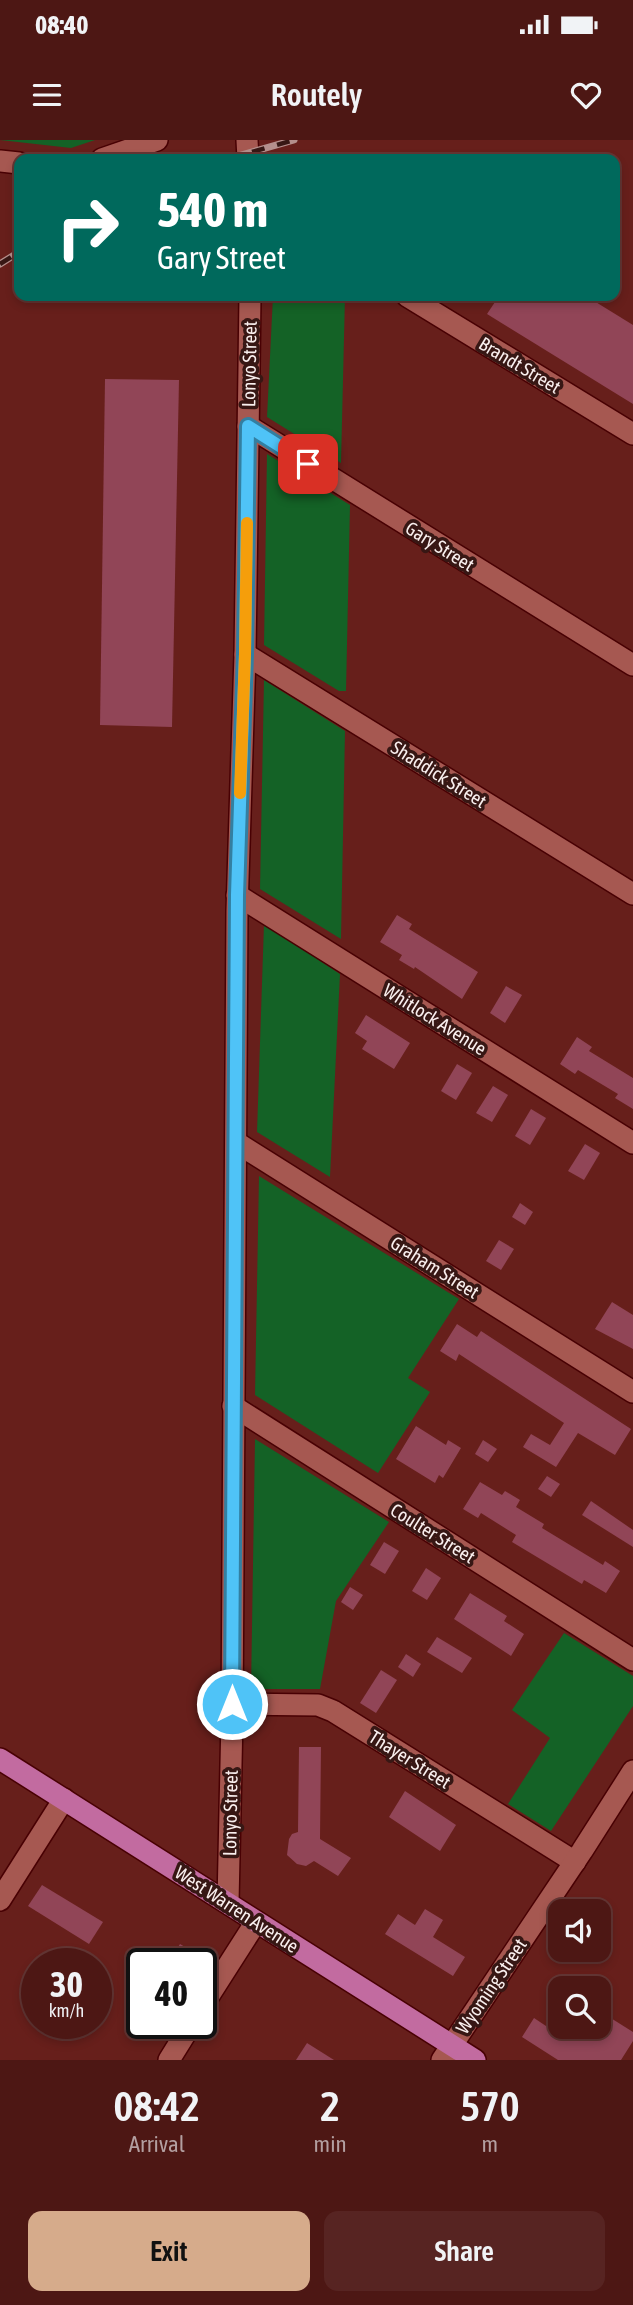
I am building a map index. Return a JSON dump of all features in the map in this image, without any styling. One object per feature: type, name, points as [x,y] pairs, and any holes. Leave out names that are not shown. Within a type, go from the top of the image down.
[{"type":"main road","name":"West Warren Avenue","points":[[0,1759],[228,1903],[449,2055],[475,2060]]},
{"type":"street","points":[[116,154],[157,140]]},
{"type":"street","name":"Lonyo Street","points":[[228,1903],[232,1704],[237,895],[245,654],[250,301]]},
{"type":"street","name":"Brandt Street","points":[[415,301],[633,434]]},
{"type":"street","name":"Gary Street","points":[[248,426],[633,665]]},
{"type":"street","name":"Shaddick Street","points":[[245,654],[633,894]]},
{"type":"street","name":"Whitlock Avenue","points":[[237,895],[633,1143]]},
{"type":"street","name":"Graham Street","points":[[237,1143],[633,1392]]},
{"type":"street","name":"Coulter Street","points":[[233,1406],[633,1660]]},
{"type":"street","name":"Thayer Street","points":[[232,1704],[318,1704],[575,1862]]},
{"type":"street","name":"Wyoming Street","points":[[449,2055],[633,1771]]},
{"type":"street","points":[[0,1900],[64,1800]]},
{"type":"street","points":[[217,1983],[256,1922]]},
{"type":"street","points":[[169,2060],[182,2039]]},
{"type":"green space","points":[[0,140],[95,140],[71,148]]},
{"type":"green space","points":[[273,301],[345,301],[341,463],[267,417]]},
{"type":"green space","points":[[267,454],[350,505],[346,691],[339,691],[264,645]]},
{"type":"green space","points":[[264,680],[345,731],[341,939],[260,889]]},
{"type":"green space","points":[[264,924],[340,974],[330,1177],[257,1132]]},
{"type":"green space","points":[[259,1176],[459,1299],[408,1378],[430,1392],[378,1473],[255,1395]]},
{"type":"green space","points":[[255,1439],[389,1522],[336,1601],[320,1689],[251,1689]]},
{"type":"green space","points":[[564,1633],[633,1676],[633,1706],[551,1831],[508,1804],[550,1738],[512,1710]]},
{"type":"building","points":[[496,301],[594,301],[633,325],[633,404],[487,314]]},
{"type":"building","points":[[105,379],[179,380],[172,727],[100,725]]},
{"type":"building","points":[[397,915],[412,924],[409,929],[478,972],[462,999],[415,967],[414,969],[399,960],[402,955],[380,942]]},
{"type":"building","points":[[506,986],[522,995],[505,1023],[490,1013]]},
{"type":"building","points":[[366,1015],[410,1043],[394,1069],[362,1049],[367,1041],[355,1033]]},
{"type":"building","points":[[577,1037],[592,1047],[589,1051],[633,1078],[633,1109],[615,1098],[618,1094],[578,1070],[575,1074],[560,1064]]},
{"type":"building","points":[[457,1064],[472,1073],[456,1100],[441,1091]]},
{"type":"building","points":[[493,1086],[508,1095],[492,1122],[476,1113]]},
{"type":"building","points":[[531,1109],[546,1118],[530,1145],[515,1136]]},
{"type":"building","points":[[585,1144],[600,1153],[584,1180],[568,1171]]},
{"type":"building","points":[[520,1203],[533,1212],[525,1225],[512,1217]]},
{"type":"building","points":[[499,1240],[514,1249],[501,1270],[486,1261]]},
{"type":"building","points":[[612,1302],[633,1315],[633,1349],[595,1329]]},
{"type":"building","points":[[457,1324],[477,1337],[481,1331],[631,1429],[615,1455],[578,1433],[556,1467],[523,1447],[531,1434],[550,1445],[564,1423],[459,1354],[456,1361],[440,1351]]},
{"type":"building","points":[[416,1426],[446,1445],[448,1440],[461,1448],[443,1478],[439,1475],[435,1483],[396,1459]]},
{"type":"building","points":[[483,1440],[497,1449],[488,1462],[475,1454]]},
{"type":"building","points":[[547,1476],[560,1484],[551,1497],[538,1489]]},
{"type":"building","points":[[480,1482],[502,1495],[505,1491],[520,1500],[516,1507],[544,1524],[542,1528],[603,1565],[605,1561],[620,1571],[606,1593],[584,1580],[582,1584],[512,1542],[516,1535],[481,1513],[478,1518],[463,1509]]},
{"type":"building","points":[[591,1501],[633,1530],[633,1547],[582,1515]]},
{"type":"building","points":[[384,1542],[399,1551],[385,1574],[370,1565]]},
{"type":"building","points":[[426,1568],[441,1578],[427,1600],[412,1591]]},
{"type":"building","points":[[350,1587],[363,1595],[353,1610],[341,1602]]},
{"type":"building","points":[[470,1593],[507,1616],[504,1621],[524,1634],[511,1656],[454,1619]]},
{"type":"building","points":[[437,1637],[472,1658],[462,1673],[427,1652]]},
{"type":"building","points":[[406,1654],[421,1664],[413,1677],[398,1667]]},
{"type":"building","points":[[381,1670],[397,1680],[376,1713],[360,1703]]},
{"type":"building","points":[[299,1747],[321,1747],[320,1839],[351,1858],[338,1876],[314,1861],[306,1866],[297,1864],[287,1855],[289,1839],[292,1834],[298,1832]]},
{"type":"building","points":[[405,1791],[456,1825],[440,1851],[389,1817]]},
{"type":"building","points":[[42,1885],[103,1922],[89,1944],[28,1906]]},
{"type":"building","points":[[425,1909],[443,1920],[433,1937],[465,1957],[453,1976],[385,1934],[398,1914],[415,1925]]},
{"type":"building","points":[[534,2018],[546,2026],[548,2023],[548,2039],[611,2039],[611,2018],[633,2032],[633,2041],[621,2060],[558,2060],[522,2037]]},
{"type":"building","points":[[307,2043],[334,2060],[296,2060]]},
{"type":"railway","points":[[245,154],[294,140]]},
{"type":"railway","points":[[0,264],[14,255]]},
{"type":"slow traffic","points":[[240,793],[247,523]]},
{"type":"route","points":[[232,1704],[237,895],[245,654],[248,426],[308,464]]}]
